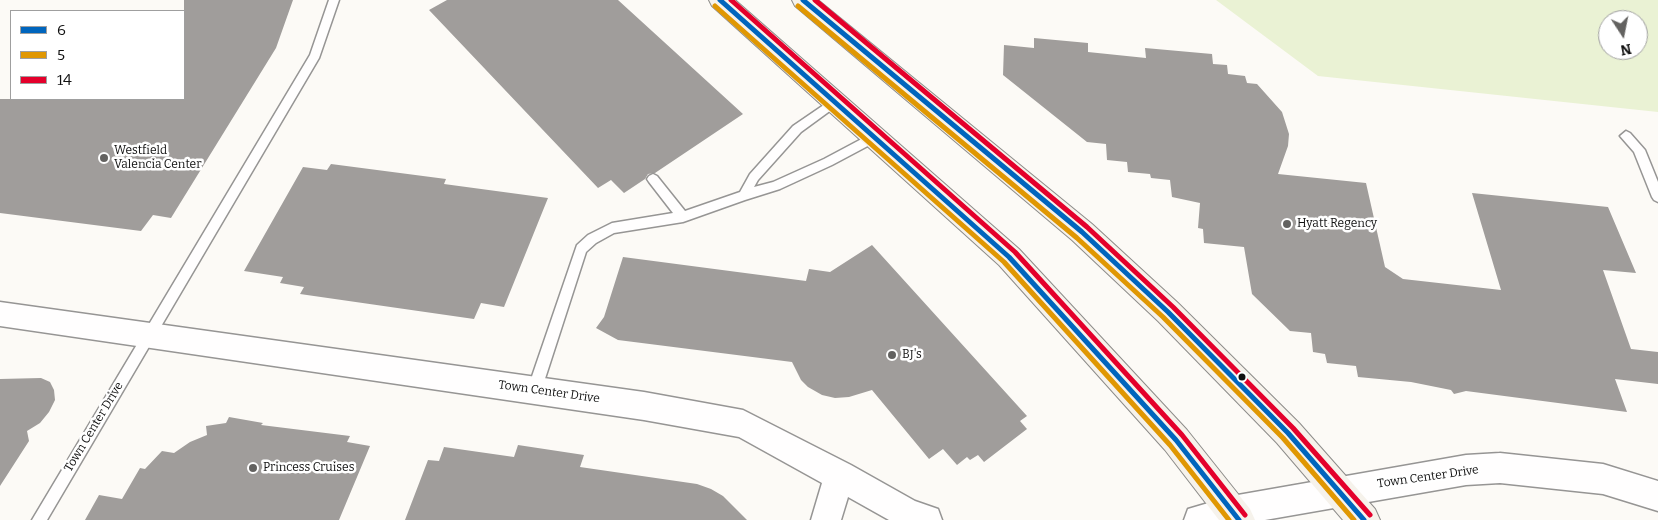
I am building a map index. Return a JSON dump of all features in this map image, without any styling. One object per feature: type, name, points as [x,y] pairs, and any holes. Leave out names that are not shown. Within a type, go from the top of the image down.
[{"type":"main road","points":[[720,0],[1009,257],[1176,440],[1236,516]]},
{"type":"main road","points":[[803,0],[1082,232],[1168,312],[1288,433],[1364,520]]},
{"type":"street","name":"Town Center Drive","points":[[0,314],[644,406],[743,424],[840,475],[908,514],[927,520]]},
{"type":"street","name":"Town Center Drive","points":[[1199,520],[1236,516],[1338,491],[1466,470],[1500,468],[1603,479],[1658,496]]},
{"type":"street","points":[[826,520],[840,475]]},
{"type":"lane","name":"Town Center Drive","points":[[39,520],[315,55],[334,0]]},
{"type":"lane","points":[[744,195],[754,177],[797,129],[834,102]]},
{"type":"lane","points":[[1626,136],[1639,150],[1657,190]]},
{"type":"lane","points":[[534,391],[581,249],[592,239],[612,228],[682,217],[776,186],[828,162],[875,137]]},
{"type":"lane","points":[[653,180],[682,217]]},
{"type":"green space","points":[[1216,0],[1658,0],[1658,112],[1318,76]]},
{"type":"building","name":"Westfield Valencia Center","points":[[184,0],[293,0],[276,48],[171,218],[153,215],[141,231],[0,213],[0,99],[185,100]]},
{"type":"building","points":[[447,0],[618,0],[743,114],[655,173],[648,174],[645,179],[624,193],[611,180],[598,188],[429,10]]},
{"type":"building","name":"Hyatt Regency","points":[[1034,38],[1088,43],[1088,52],[1146,58],[1145,48],[1212,54],[1213,64],[1227,65],[1228,74],[1245,76],[1247,83],[1257,84],[1282,112],[1289,134],[1288,146],[1278,174],[1366,183],[1385,267],[1403,279],[1501,290],[1472,193],[1608,207],[1636,273],[1603,270],[1631,349],[1658,352],[1658,384],[1615,379],[1627,412],[1466,391],[1454,394],[1451,390],[1411,382],[1358,377],[1356,366],[1327,363],[1325,354],[1313,352],[1311,333],[1290,331],[1252,294],[1244,247],[1204,243],[1203,229],[1198,228],[1200,203],[1172,197],[1170,180],[1151,178],[1150,174],[1128,172],[1127,162],[1107,160],[1106,144],[1087,142],[1003,75],[1004,45],[1034,48]]},
{"type":"building","points":[[331,164],[446,179],[444,184],[548,198],[504,307],[481,303],[474,319],[300,294],[304,287],[280,283],[283,277],[244,271],[303,167],[327,170]]},
{"type":"building","points":[[872,245],[1027,416],[1020,421],[1027,429],[984,462],[978,455],[970,460],[967,457],[957,465],[943,449],[929,459],[872,390],[849,397],[835,398],[822,395],[808,387],[801,380],[792,362],[618,340],[596,328],[604,317],[623,257],[806,281],[809,269],[830,272]]},
{"type":"building","points":[[41,378],[50,382],[54,390],[55,400],[49,412],[40,423],[27,431],[29,441],[0,486],[0,379]]},
{"type":"building","name":"Princess Cruises","points":[[229,417],[263,423],[261,425],[350,436],[347,442],[370,446],[339,520],[85,520],[99,495],[122,499],[140,468],[145,469],[162,451],[174,453],[190,442],[207,435],[206,426],[226,423]]},
{"type":"building","points":[[518,445],[584,455],[580,467],[697,484],[723,496],[747,520],[405,520],[428,460],[439,461],[444,447],[514,457]]},
{"type":"transit line","name":"6","points":[[720,0],[1009,257],[1176,440],[1239,520]]},
{"type":"transit line","name":"14","points":[[731,0],[1015,252],[1182,435],[1245,515]]},
{"type":"transit line","name":"6","points":[[803,0],[1082,232],[1168,312],[1288,433],[1364,520]]},
{"type":"transit line","name":"14","points":[[815,0],[1087,227],[1173,307],[1293,428],[1370,515]]},
{"type":"transit line","name":"5","points":[[715,6],[1004,262],[1170,445],[1229,520]]},
{"type":"transit line","name":"5","points":[[798,6],[1077,238],[1163,317],[1283,438],[1354,520]]},
{"type":"place","name":"Westfield Valencia Center","points":[[104,158]]},
{"type":"place","name":"Hyatt Regency","points":[[1287,224]]},
{"type":"place","name":"BJ's","points":[[892,355]]},
{"type":"place","name":"Princess Cruises","points":[[253,468]]}]
